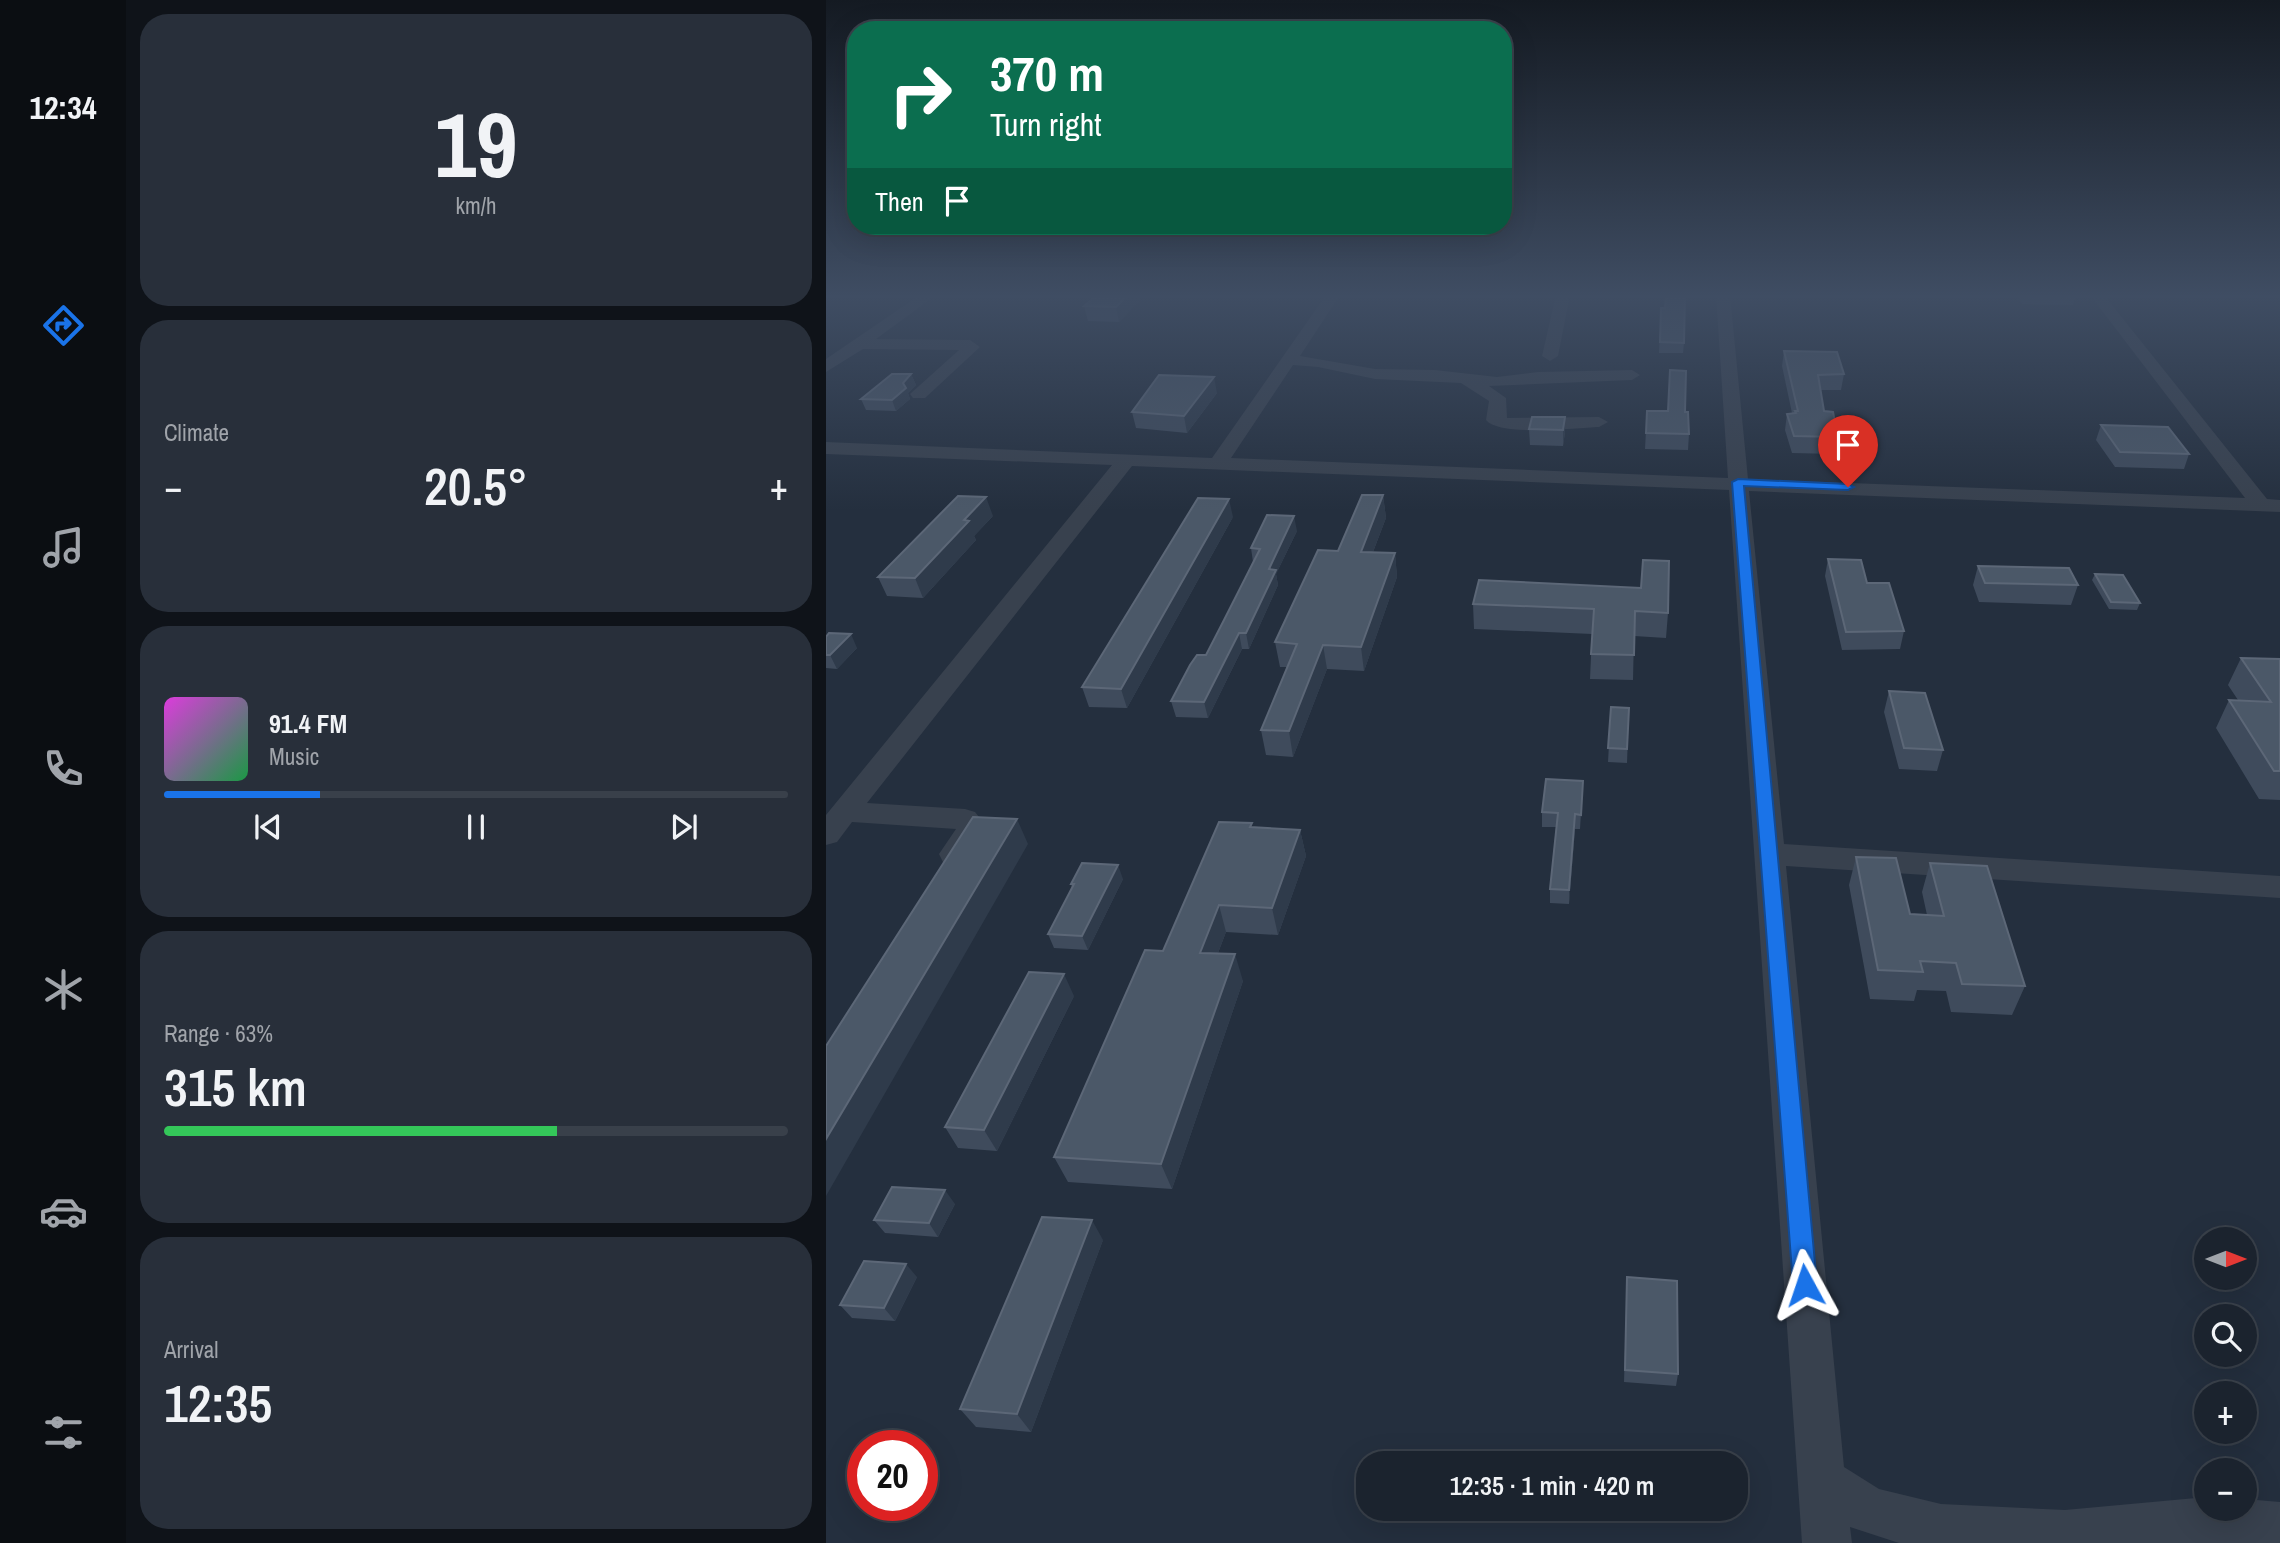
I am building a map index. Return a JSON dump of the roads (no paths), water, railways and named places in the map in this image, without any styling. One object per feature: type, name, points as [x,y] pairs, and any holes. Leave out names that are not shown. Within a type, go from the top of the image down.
[{"type":"lane","points":[[919,394],[949,367]]},
{"type":"lane","points":[[1219,462],[1284,367]]},
{"type":"lane","points":[[1342,367],[1375,374],[1434,375],[1497,382],[1549,376],[1632,375]]},
{"type":"lane","points":[[1729,367],[1827,1543]]},
{"type":"lane","points":[[2155,367],[2270,505]]},
{"type":"lane","points":[[1466,379],[1497,398],[1499,403],[1495,420],[1499,423],[1599,422]]},
{"type":"lane","points":[[826,448],[2270,505]]},
{"type":"lane","points":[[835,823],[1127,459]]},
{"type":"lane","points":[[835,823],[965,819],[972,827],[941,873]]},
{"type":"lane","points":[[1769,854],[2280,887]]},
{"type":"lane","points":[[1821,1480],[1869,1511],[1941,1529],[2065,1535],[2215,1521],[2280,1527]]}]
